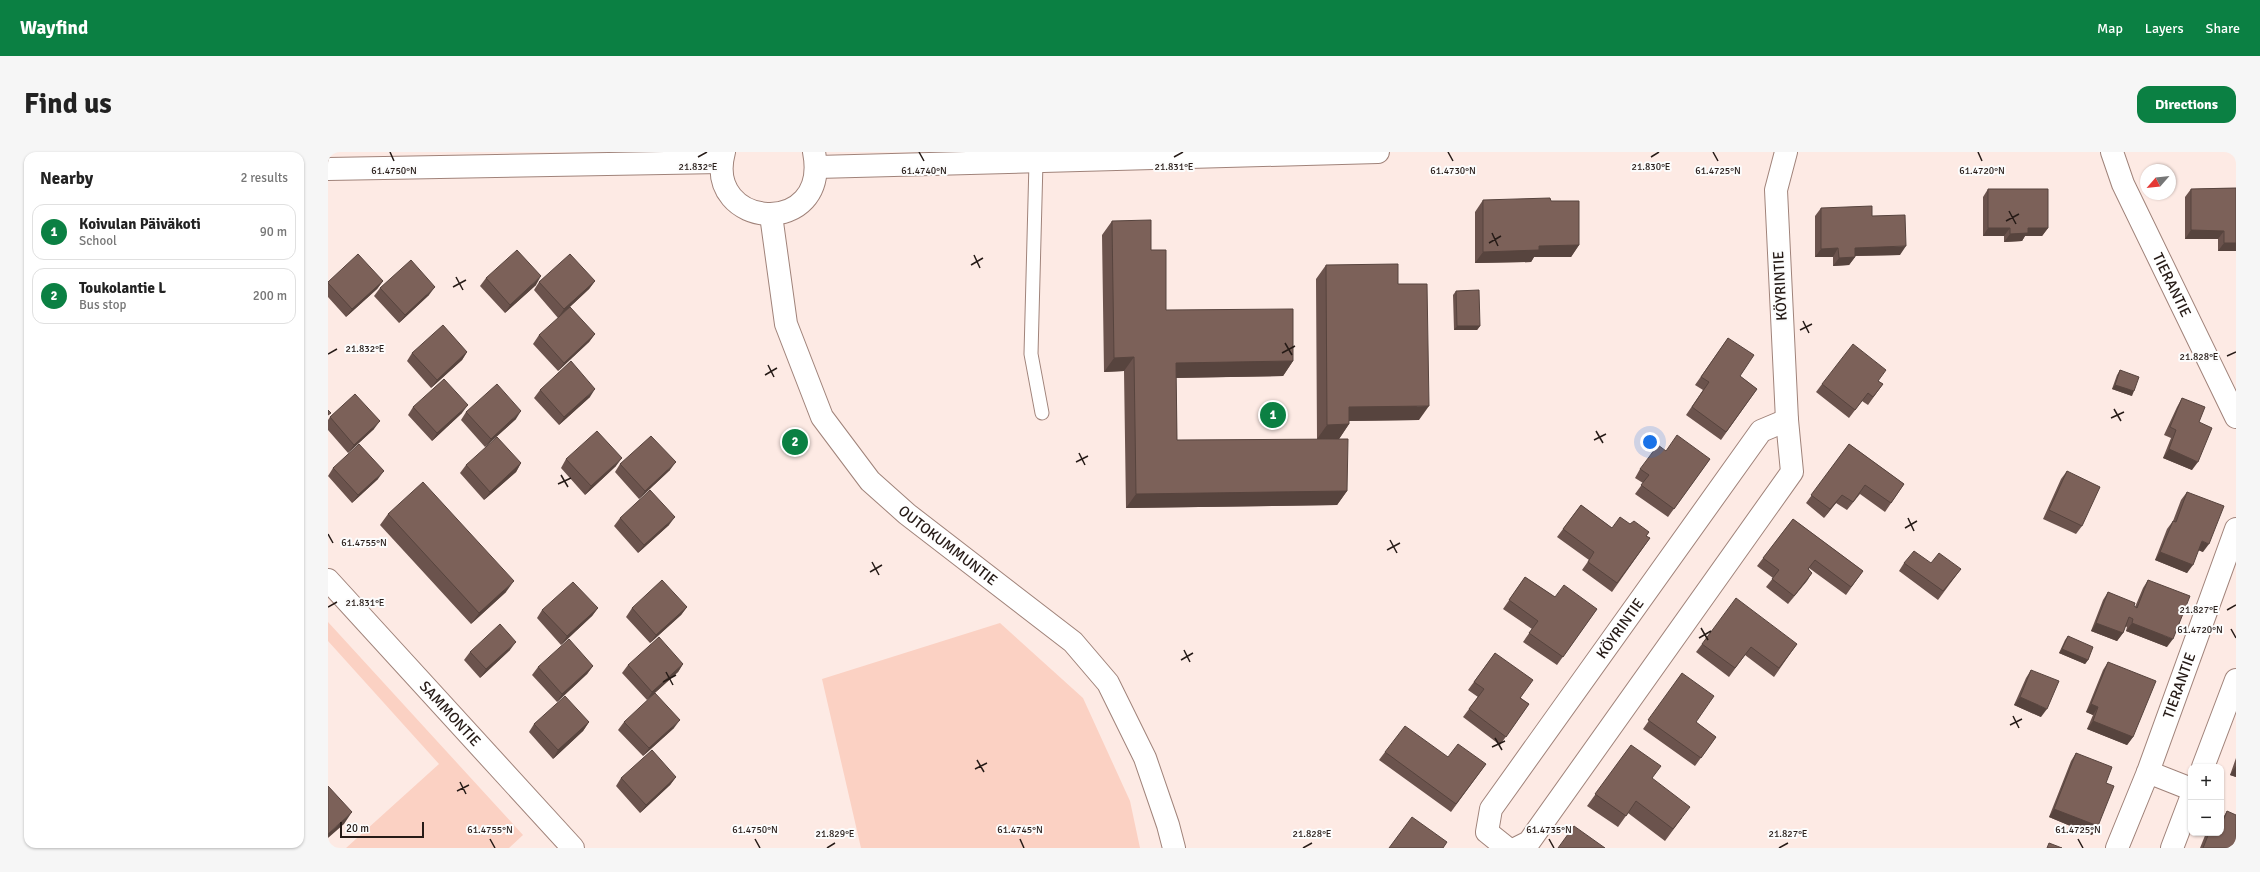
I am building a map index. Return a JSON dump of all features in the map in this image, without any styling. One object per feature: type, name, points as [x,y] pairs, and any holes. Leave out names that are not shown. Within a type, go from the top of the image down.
[{"type":"street","points":[[328,169],[723,157],[722,178],[729,193],[740,206],[755,213],[771,215],[785,212],[798,205],[808,194],[815,181],[815,159],[1378,152]]},
{"type":"street","name":"KÖYRINTIE","points":[[1517,848],[1529,842],[1792,472],[1787,420],[1776,190],[1786,152]]},
{"type":"street","name":"TIERANTIE","points":[[2112,152],[2123,184],[2236,417]]},
{"type":"street","name":"OUTOKUMMUNTIE","points":[[771,215],[786,324],[822,417],[870,481],[907,514],[1073,642],[1108,683],[1145,758],[1168,825],[1174,848]]},
{"type":"street","name":"KÖYRINTIE","points":[[1507,848],[1487,832],[1490,809],[1761,431],[1787,420]]},
{"type":"street","name":"TIERANTIE","points":[[2117,848],[2148,772],[2236,531]]},
{"type":"street","name":"SAMMONTIE","points":[[328,580],[573,848]]},
{"type":"street","points":[[2204,764],[2236,680]]},
{"type":"street","points":[[2148,772],[2188,788]]},
{"type":"street","points":[[2172,848],[2190,800]]},
{"type":"lane","points":[[1037,157],[1030,354],[1042,413]]},
{"type":"shaded area","points":[[328,622],[523,835],[509,848],[346,848],[439,764],[328,641]]},
{"type":"shaded area","points":[[1000,623],[1083,698],[1130,801],[1140,848],[861,848],[822,679]]},
{"type":"building","points":[[2236,188],[2236,243],[2224,243],[2224,231],[2191,230],[2191,189]]},
{"type":"building","points":[[1988,189],[2048,189],[2048,228],[2028,228],[2028,233],[2010,234],[2010,228],[1988,228]]},
{"type":"building","points":[[1550,198],[1551,201],[1579,201],[1579,245],[1539,246],[1539,250],[1483,252],[1483,200]]},
{"type":"building","points":[[1872,206],[1872,216],[1905,215],[1906,246],[1855,248],[1855,257],[1839,258],[1838,248],[1821,249],[1821,208]]},
{"type":"building","points":[[1151,220],[1151,250],[1166,250],[1166,310],[1293,309],[1293,361],[1176,363],[1177,440],[1348,439],[1347,491],[1136,494],[1134,357],[1114,358],[1112,221]]},
{"type":"building","points":[[517,250],[541,276],[510,305],[486,278]]},
{"type":"building","points":[[358,254],[383,281],[352,309],[328,282]]},
{"type":"building","points":[[570,254],[595,281],[564,309],[539,282]]},
{"type":"building","points":[[411,260],[435,287],[405,315],[380,288]]},
{"type":"building","points":[[1398,264],[1398,284],[1427,284],[1429,406],[1349,407],[1349,424],[1327,425],[1326,265]]},
{"type":"building","points":[[1479,290],[1480,326],[1457,326],[1456,291]]},
{"type":"building","points":[[570,307],[595,334],[564,363],[539,335]]},
{"type":"building","points":[[443,325],[467,352],[437,380],[412,353]]},
{"type":"building","points":[[1728,338],[1754,355],[1740,376],[1757,389],[1726,432],[1692,407],[1709,382],[1701,377]]},
{"type":"building","points":[[1853,344],[1886,370],[1878,381],[1883,384],[1873,397],[1868,393],[1855,410],[1822,384]]},
{"type":"building","points":[[571,361],[595,389],[564,417],[540,390]]},
{"type":"building","points":[[2120,370],[2139,377],[2134,391],[2115,385]]},
{"type":"building","points":[[444,379],[468,405],[437,433],[413,407]]},
{"type":"building","points":[[497,384],[521,411],[491,439],[466,412]]},
{"type":"building","points":[[355,394],[380,421],[354,445],[330,417]]},
{"type":"building","points":[[2182,398],[2205,407],[2199,422],[2212,428],[2198,462],[2169,449],[2176,430],[2170,427]]},
{"type":"building","points":[[597,431],[622,458],[591,486],[566,459]]},
{"type":"building","points":[[1677,435],[1710,459],[1674,509],[1641,485],[1649,475],[1640,469],[1658,445],[1666,451]]},
{"type":"building","points":[[651,436],[676,462],[645,491],[620,464]]},
{"type":"building","points":[[497,437],[521,463],[490,492],[466,465]]},
{"type":"building","points":[[359,444],[384,471],[358,495],[333,468]]},
{"type":"building","points":[[1849,444],[1904,484],[1891,503],[1865,485],[1853,502],[1842,495],[1830,509],[1811,495]]},
{"type":"building","points":[[2067,471],[2100,487],[2082,526],[2049,510]]},
{"type":"building","points":[[423,482],[514,581],[479,613],[388,514]]},
{"type":"building","points":[[650,490],[675,517],[644,545],[620,518]]},
{"type":"building","points":[[2187,492],[2224,506],[2209,544],[2202,541],[2193,565],[2160,552],[2173,521],[2176,522]]},
{"type":"building","points":[[1581,505],[1612,528],[1620,517],[1630,524],[1634,521],[1649,532],[1646,536],[1650,538],[1617,583],[1588,562],[1594,552],[1563,529]]},
{"type":"building","points":[[1793,519],[1863,571],[1851,587],[1815,560],[1808,569],[1812,573],[1794,596],[1772,579],[1779,570],[1763,558]]},
{"type":"building","points":[[1914,551],[1931,563],[1939,553],[1961,569],[1943,591],[1904,563]]},
{"type":"building","points":[[1525,577],[1555,597],[1564,585],[1597,609],[1563,657],[1529,633],[1538,621],[1509,600]]},
{"type":"building","points":[[662,580],[687,607],[656,635],[632,608]]},
{"type":"building","points":[[2148,580],[2190,596],[2173,639],[2132,623],[2133,619],[2129,617],[2123,633],[2096,623],[2108,592],[2135,603],[2134,606],[2137,608]]},
{"type":"building","points":[[573,582],[598,608],[567,636],[542,610]]},
{"type":"building","points":[[1736,598],[1797,644],[1779,668],[1751,647],[1735,668],[1702,644]]},
{"type":"building","points":[[500,624],[516,642],[486,669],[470,652]]},
{"type":"building","points":[[2068,636],[2093,647],[2088,660],[2062,649]]},
{"type":"building","points":[[659,637],[683,664],[652,692],[628,665]]},
{"type":"building","points":[[569,639],[593,666],[562,694],[538,667]]},
{"type":"building","points":[[1495,653],[1533,680],[1520,698],[1529,704],[1506,737],[1469,709],[1484,689],[1474,682]]},
{"type":"building","points":[[2108,662],[2156,681],[2133,737],[2093,721],[2098,707],[2091,704]]},
{"type":"building","points":[[2031,670],[2059,681],[2047,709],[2020,697]]},
{"type":"building","points":[[1682,673],[1714,696],[1696,722],[1716,737],[1701,758],[1648,720]]},
{"type":"building","points":[[655,693],[680,720],[649,748],[624,722]]},
{"type":"building","points":[[565,696],[589,722],[558,750],[534,724]]},
{"type":"building","points":[[1405,726],[1448,757],[1458,744],[1486,764],[1456,804],[1385,752]]},
{"type":"building","points":[[1631,745],[1661,766],[1652,778],[1690,807],[1673,829],[1636,801],[1626,816],[1595,794]]},
{"type":"building","points":[[652,750],[676,777],[646,805],[621,778]]},
{"type":"building","points":[[2076,753],[2112,767],[2106,783],[2114,786],[2098,826],[2054,809]]},
{"type":"building","points":[[328,786],[352,812],[328,834]]},
{"type":"building","points":[[2227,811],[2236,815],[2236,848],[2203,848],[2208,836],[2224,836],[2224,818]]},
{"type":"building","points":[[1412,817],[1447,842],[1443,848],[1389,848]]},
{"type":"building","points":[[1574,826],[1605,848],[1558,848]]},
{"type":"building","points":[[2049,843],[2062,848],[2047,848]]},
{"type":"place","name":"Koivulan Päiväkoti","points":[[1273,415]]},
{"type":"place","name":"Toukolantie L","points":[[795,442]]}]
